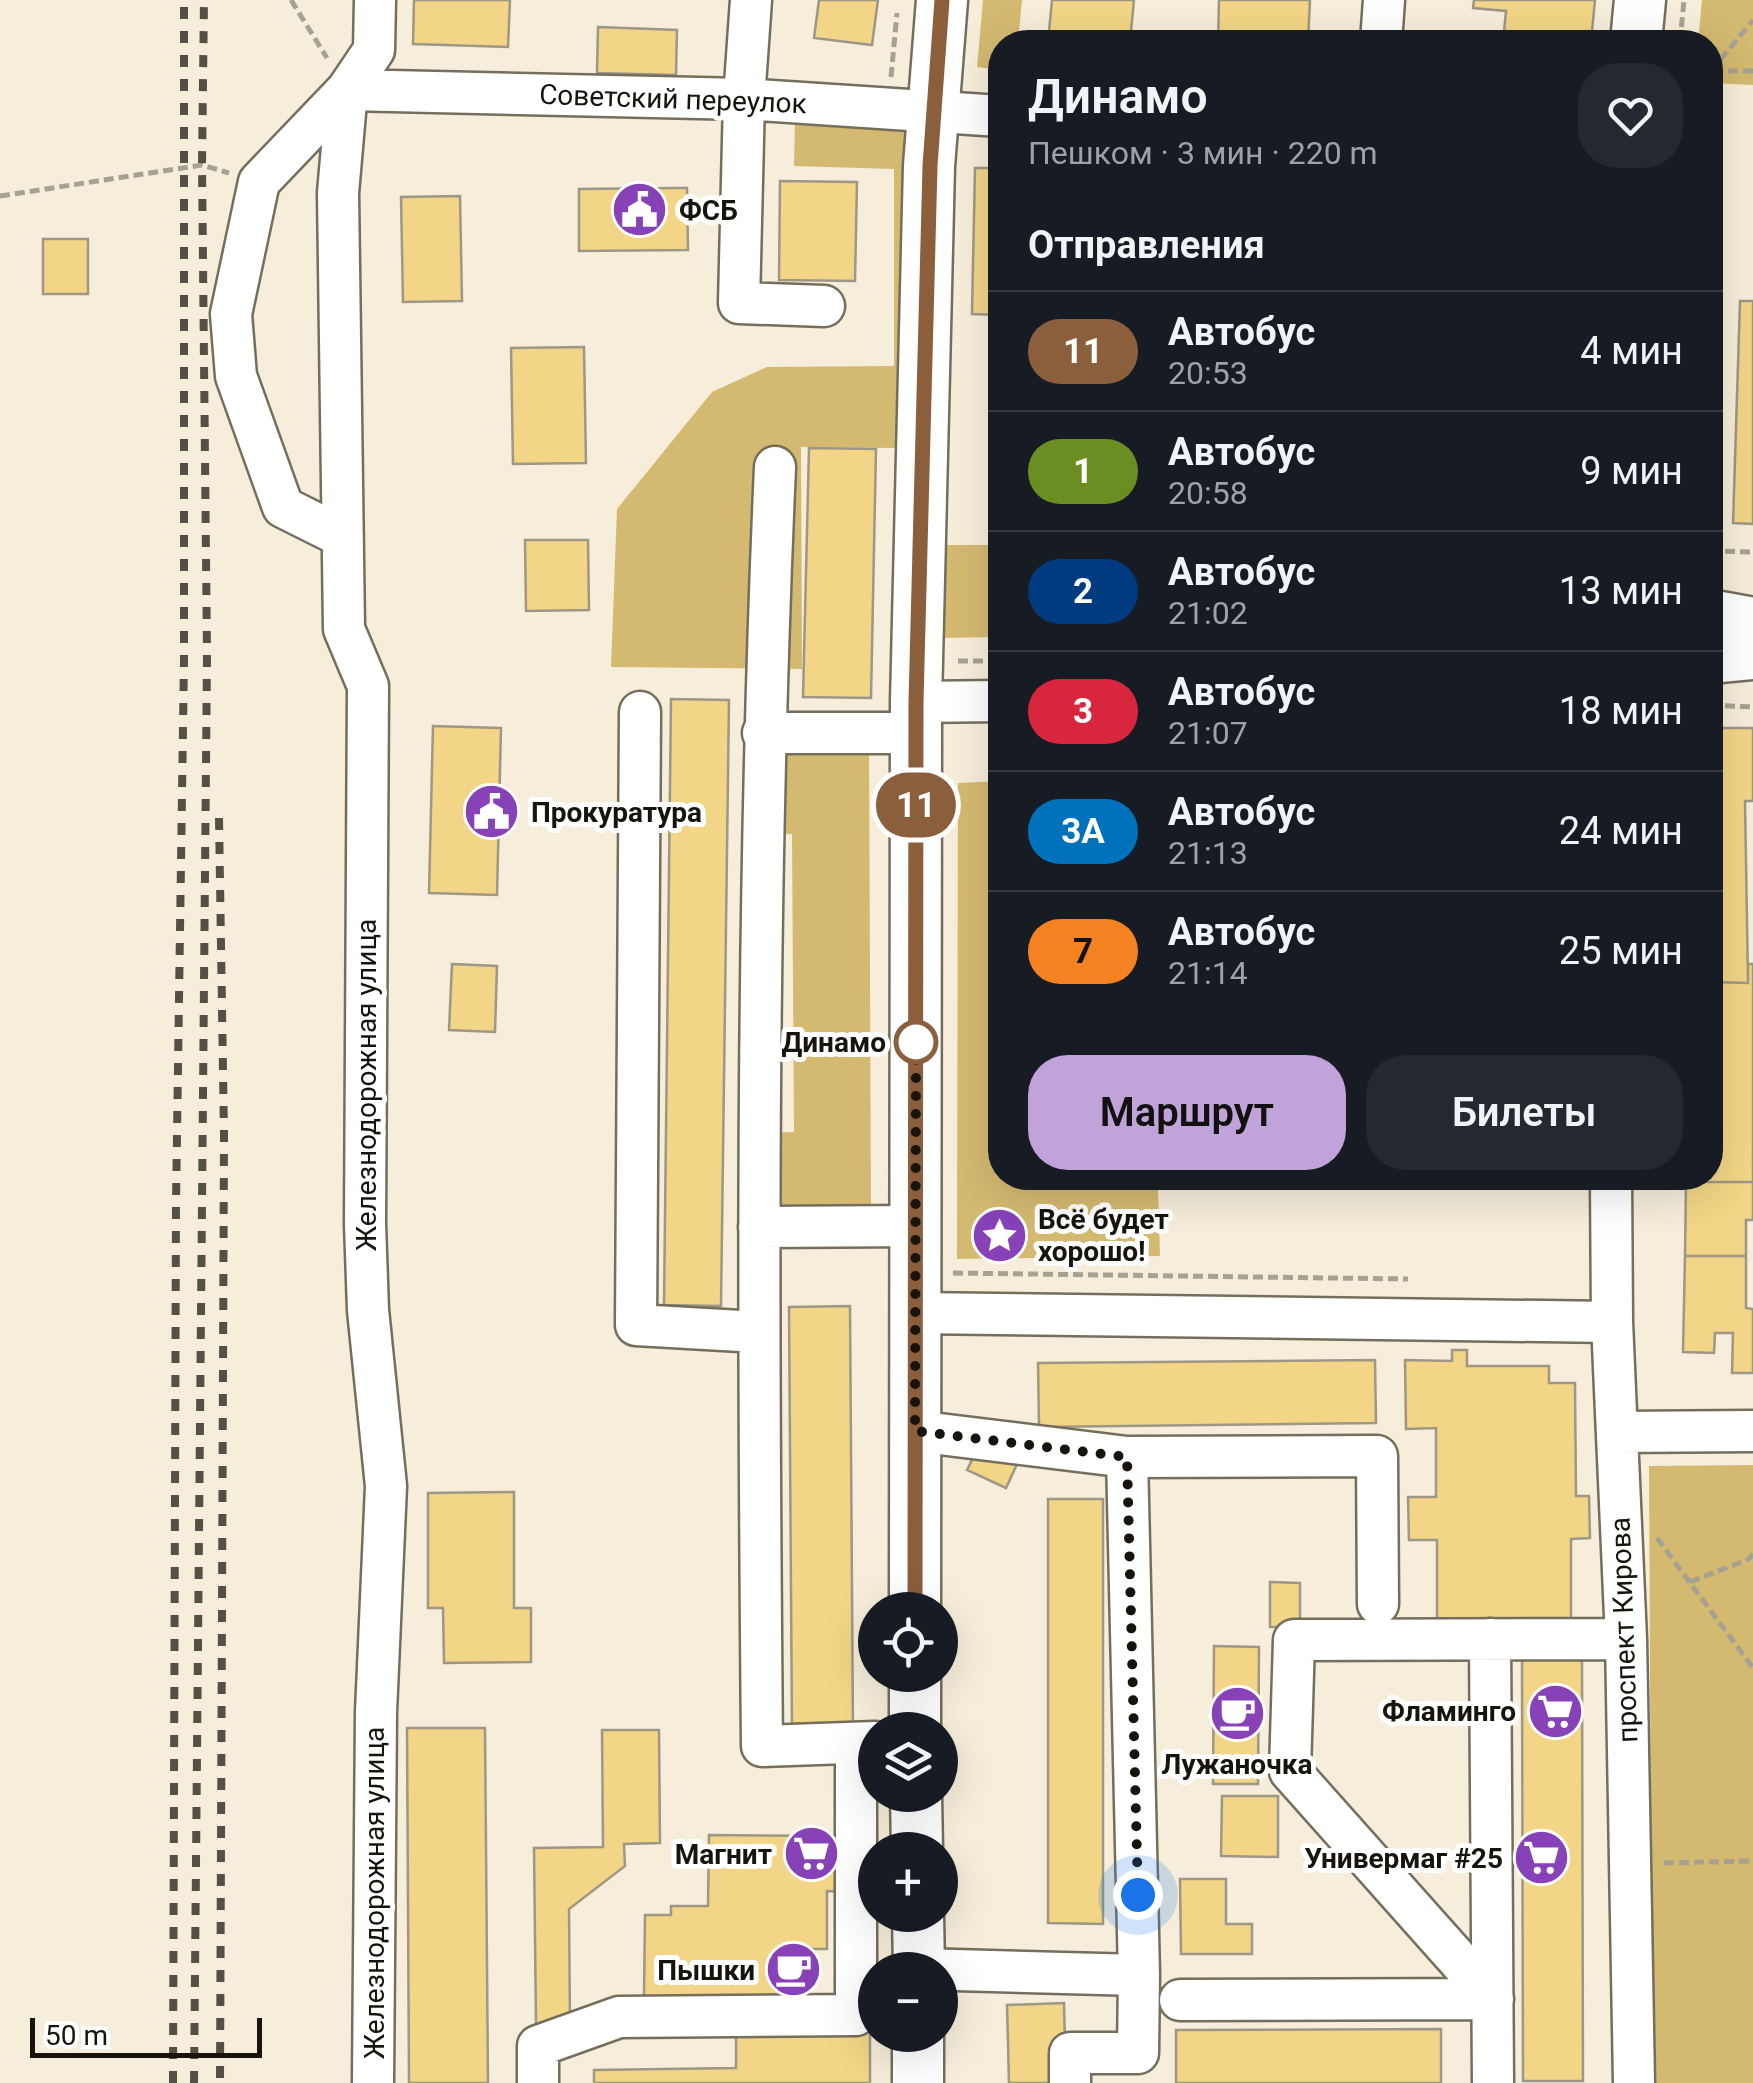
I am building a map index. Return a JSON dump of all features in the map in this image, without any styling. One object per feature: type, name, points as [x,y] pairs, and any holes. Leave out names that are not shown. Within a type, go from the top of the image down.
[{"type":"main road","points":[[915,1592],[916,718],[911,110],[942,0]]},
{"type":"main road","points":[[1637,30],[1640,0]]},
{"type":"main road","points":[[1723,617],[1753,623]]},
{"type":"main road","points":[[918,2052],[918,2083]]},
{"type":"street","points":[[341,536],[284,507],[236,376],[231,314],[259,182],[346,90],[374,50],[375,0]]},
{"type":"street","points":[[751,0],[744,99],[739,303],[824,306]]},
{"type":"street","points":[[1382,30],[1384,0]]},
{"type":"street","name":"Советский переулок","points":[[346,90],[744,99],[988,115]]},
{"type":"street","name":"Железнодорожная улица","points":[[346,90],[338,194],[341,536],[344,629],[368,686],[365,1224],[368,1310],[386,1486],[376,1712],[373,2083]]},
{"type":"street","points":[[774,466],[763,733],[758,1332],[762,1746],[858,1742]]},
{"type":"street","points":[[1723,662],[1753,659]]},
{"type":"street","points":[[763,733],[916,718],[988,703]]},
{"type":"street","points":[[640,712],[636,1326],[758,1332]]},
{"type":"street","name":"проспект Кирова","points":[[1611,1190],[1612,1322],[1626,1639],[1634,2083]]},
{"type":"street","points":[[759,1227],[915,1226]]},
{"type":"street","points":[[914,1313],[1612,1322]]},
{"type":"street","points":[[915,1431],[1127,1457],[1377,1456],[1378,1604]]},
{"type":"street","points":[[1618,1432],[1753,1431]]},
{"type":"street","points":[[1070,2083],[1070,2053],[1138,2053],[1140,1974],[1127,1457]]},
{"type":"street","points":[[1493,1999],[1290,1771],[1294,1640],[1626,1639]]},
{"type":"street","points":[[1490,1640],[1494,2083]]},
{"type":"street","points":[[538,2083],[538,2046],[619,2017],[856,2015],[863,1812]]},
{"type":"street","points":[[958,1971],[1140,1974]]},
{"type":"street","points":[[1180,2000],[1493,1999]]},
{"type":"path","points":[[291,0],[346,90]]},
{"type":"path","points":[[898,0],[911,110]]},
{"type":"path","points":[[1681,30],[1684,0]]},
{"type":"path","points":[[1723,56],[1753,20]]},
{"type":"path","points":[[1723,71],[1753,71]]},
{"type":"path","points":[[0,196],[202,166],[259,182]]},
{"type":"path","points":[[1723,551],[1753,552]]},
{"type":"path","points":[[952,661],[988,661]]},
{"type":"path","points":[[1723,706],[1753,707]]},
{"type":"path","points":[[950,1273],[1408,1280]]},
{"type":"path","points":[[1650,1528],[1753,1668]]},
{"type":"path","points":[[1690,1582],[1753,1554]]},
{"type":"path","points":[[1631,1864],[1753,1861]]},
{"type":"shaded area","points":[[983,0],[1022,0],[1019,30],[988,30],[988,68],[977,67]]},
{"type":"shaded area","points":[[1702,0],[1753,0],[1753,85],[1723,84],[1723,30],[1699,30]]},
{"type":"shaded area","points":[[795,121],[928,126],[920,713],[889,712],[895,448],[801,447],[802,669],[611,667],[617,509],[712,392],[767,367],[894,366],[894,169],[794,166]]},
{"type":"shaded area","points":[[940,545],[988,545],[988,637],[941,638]]},
{"type":"shaded area","points":[[869,744],[871,1212],[763,1212],[763,1133],[794,1132],[792,834],[773,833],[773,745]]},
{"type":"shaded area","points":[[988,782],[988,1190],[1158,1190],[1160,1256],[957,1259],[958,783]]},
{"type":"shaded area","points":[[1753,1465],[1753,2083],[1652,2083],[1649,1466]]},
{"type":"building","points":[[414,0],[510,0],[508,47],[413,44]]},
{"type":"building","points":[[819,0],[878,0],[872,45],[814,38]]},
{"type":"building","points":[[1052,0],[1134,0],[1131,30],[1049,30]]},
{"type":"building","points":[[1219,0],[1310,0],[1309,30],[1218,30]]},
{"type":"building","points":[[1474,0],[1595,0],[1592,30],[1504,30],[1506,11],[1473,8]]},
{"type":"building","points":[[598,27],[677,30],[676,75],[597,73]]},
{"type":"building","points":[[975,168],[988,168],[988,315],[972,314]]},
{"type":"building","points":[[780,181],[857,182],[855,281],[779,280]]},
{"type":"building","points":[[687,188],[688,250],[579,251],[579,189]]},
{"type":"building","points":[[460,196],[462,301],[403,302],[401,197]]},
{"type":"building","points":[[43,239],[88,239],[88,294],[43,294]]},
{"type":"building","points":[[1740,301],[1753,301],[1753,524],[1733,523]]},
{"type":"building","points":[[584,347],[586,463],[513,464],[511,348]]},
{"type":"building","points":[[809,448],[876,449],[871,698],[803,697]]},
{"type":"building","points":[[525,540],[588,540],[589,610],[526,611]]},
{"type":"building","points":[[671,699],[729,700],[721,1306],[664,1305]]},
{"type":"building","points":[[433,726],[501,728],[497,895],[429,893]]},
{"type":"building","points":[[1723,728],[1753,728],[1753,801],[1745,801],[1748,983],[1723,982]]},
{"type":"building","points":[[452,964],[497,966],[495,1032],[449,1030]]},
{"type":"building","points":[[1748,964],[1753,964],[1753,1182],[1723,1182],[1723,982],[1748,983]]},
{"type":"building","points":[[1723,1182],[1753,1182],[1753,1220],[1746,1220],[1746,1256],[1685,1256],[1686,1190],[1723,1190]]},
{"type":"building","points":[[1685,1256],[1746,1256],[1746,1308],[1753,1309],[1753,1373],[1732,1373],[1733,1333],[1715,1333],[1714,1353],[1683,1352]]},
{"type":"building","points":[[850,1306],[853,1731],[792,1732],[789,1307]]},
{"type":"building","points":[[1452,1350],[1467,1350],[1467,1366],[1549,1366],[1549,1383],[1575,1383],[1576,1496],[1589,1496],[1590,1538],[1571,1539],[1571,1622],[1437,1624],[1437,1540],[1409,1540],[1408,1497],[1436,1497],[1436,1428],[1406,1429],[1405,1360],[1452,1361]]},
{"type":"building","points":[[1375,1360],[1376,1423],[1039,1427],[1038,1363]]},
{"type":"building","points":[[980,1444],[1018,1462],[1006,1488],[967,1470]]},
{"type":"building","points":[[514,1492],[514,1608],[531,1608],[531,1662],[444,1663],[443,1608],[428,1608],[428,1493]]},
{"type":"building","points":[[1048,1499],[1103,1499],[1103,1924],[1048,1923]]},
{"type":"building","points":[[1270,1582],[1300,1583],[1300,1627],[1270,1627]]},
{"type":"building","points":[[1214,1646],[1259,1647],[1258,1784],[1213,1784]]},
{"type":"building","points":[[1522,1656],[1582,1656],[1583,2081],[1523,2081]]},
{"type":"building","points":[[407,1728],[485,1728],[488,2083],[409,2083]]},
{"type":"building","points":[[602,1730],[659,1730],[660,1843],[624,1844],[625,1866],[569,1909],[570,2024],[536,2025],[534,1848],[603,1847]]},
{"type":"building","points":[[1222,1796],[1278,1796],[1278,1857],[1221,1856]]},
{"type":"building","points":[[709,1835],[843,1836],[842,1892],[827,1891],[827,1949],[805,1949],[805,1998],[644,1996],[645,1915],[671,1915],[671,1906],[708,1906]]},
{"type":"building","points":[[1180,1879],[1226,1879],[1226,1924],[1252,1924],[1252,1954],[1181,1954]]},
{"type":"building","points":[[1064,2003],[1066,2083],[1009,2083],[1007,2005]]},
{"type":"building","points":[[1441,2029],[1441,2083],[1176,2083],[1176,2030]]},
{"type":"building","points":[[858,2030],[858,2052],[870,2052],[870,2083],[594,2083],[594,2070],[736,2068],[736,2033]]},
{"type":"railway","points":[[173,2083],[176,1203],[184,659],[184,0]]},
{"type":"railway","points":[[194,2083],[207,654],[204,0]]},
{"type":"railway","points":[[219,818],[224,1135],[220,2083]]},
{"type":"bus line","name":"11","points":[[915,1592],[916,702],[930,166],[942,0]]},
{"type":"place","name":"ФСБ","points":[[640,210]]},
{"type":"place","name":"Прокуратура","points":[[492,812]]},
{"type":"place","name":"Динамо","points":[[916,1042]]},
{"type":"place","name":"Всё будет хорошо!","points":[[999,1235]]},
{"type":"place","name":"Фламинго","points":[[1555,1711]]},
{"type":"place","name":"Лужаночка","points":[[1237,1713]]},
{"type":"place","name":"Магнит","points":[[811,1854]]},
{"type":"place","name":"Универмаг #25","points":[[1542,1858]]},
{"type":"place","name":"Пышки","points":[[794,1970]]},
{"type":"route","points":[[916,1042],[915,1431],[1127,1457],[1138,1895]]}]
